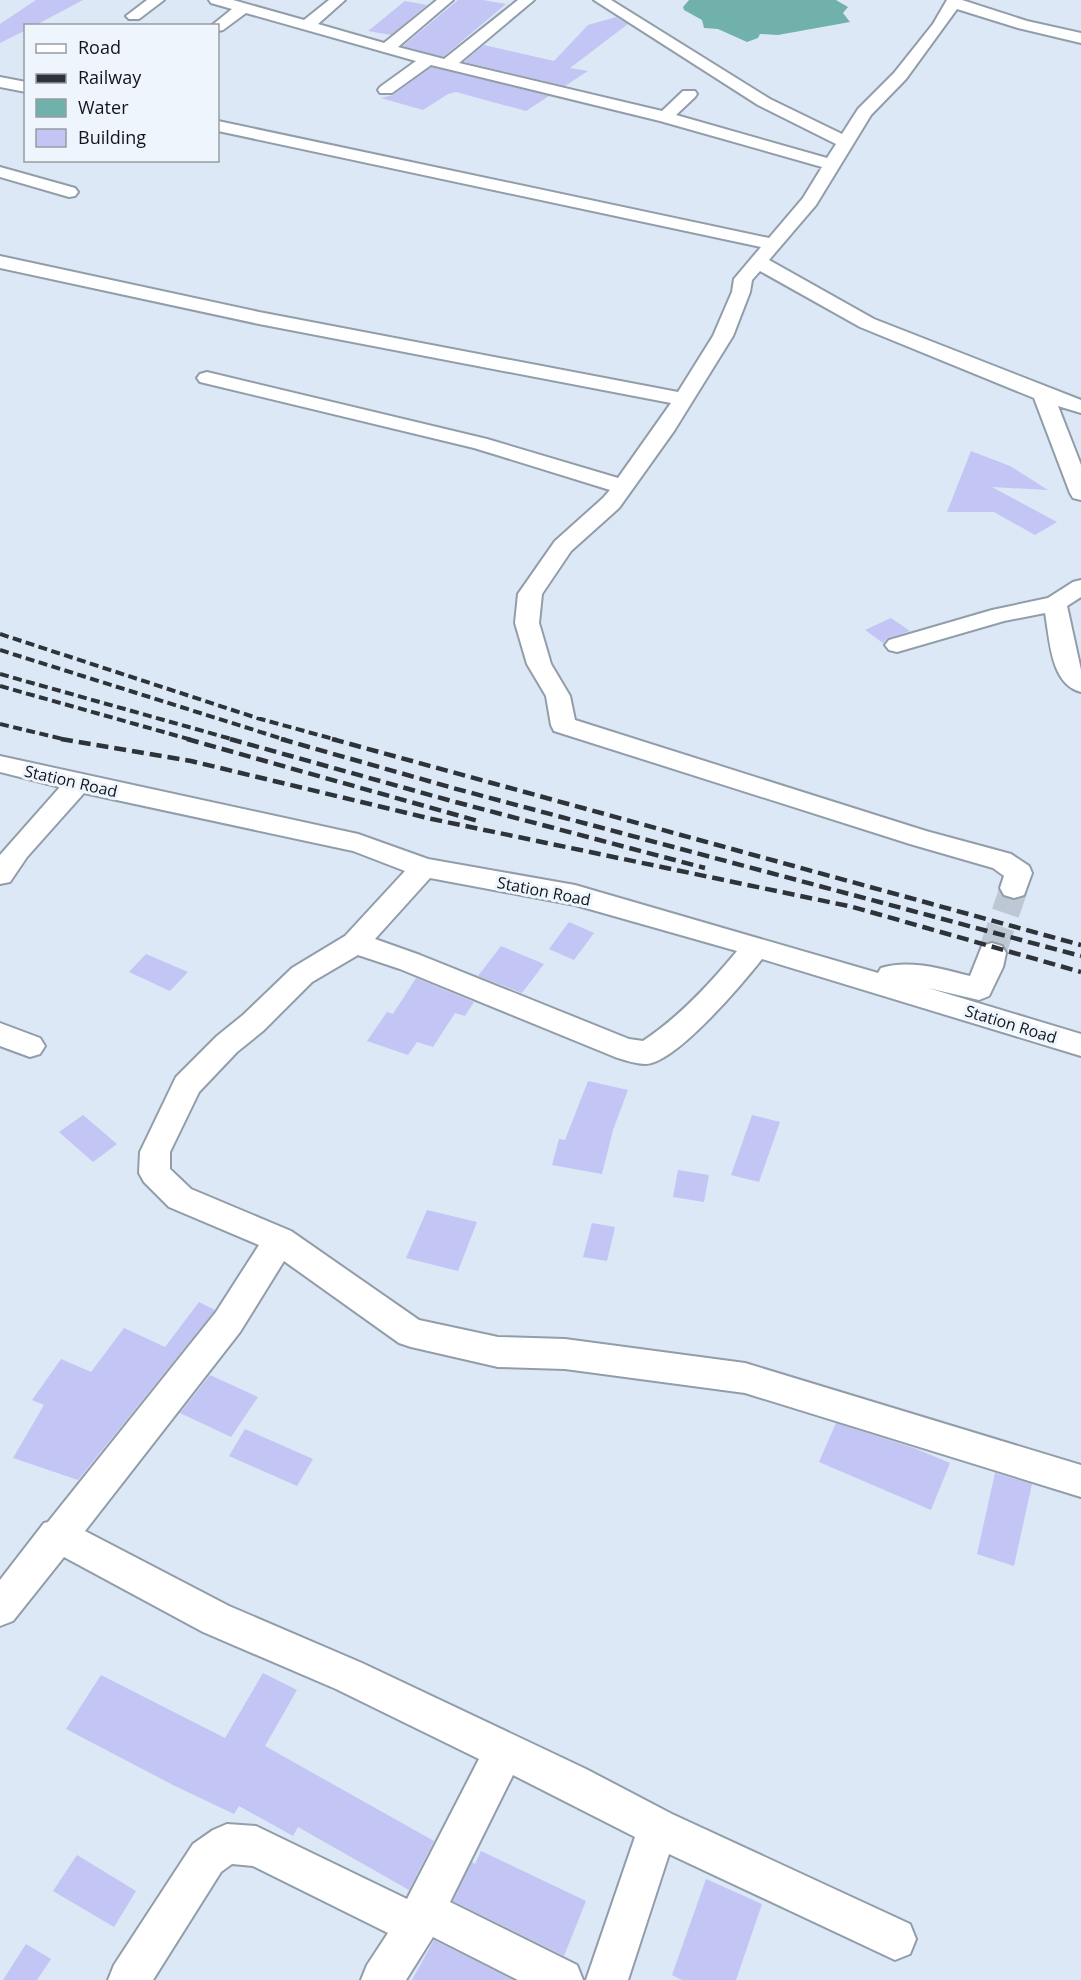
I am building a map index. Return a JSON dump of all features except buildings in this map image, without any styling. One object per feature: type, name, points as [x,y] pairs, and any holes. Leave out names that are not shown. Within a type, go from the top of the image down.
[{"type":"street","points":[[134,16],[157,0]]},
{"type":"street","points":[[216,0],[447,65],[665,117],[832,165]]},
{"type":"street","points":[[307,25],[338,0]]},
{"type":"street","points":[[388,47],[446,0]]},
{"type":"street","points":[[447,65],[527,0]]},
{"type":"street","points":[[607,1],[764,102],[845,142]]},
{"type":"street","points":[[1014,888],[1019,873],[1002,861],[919,838],[563,725],[558,696],[539,664],[527,623],[530,594],[563,546],[611,503],[684,399],[723,336],[741,292],[742,279],[810,201],[864,112],[900,76],[939,26],[953,2],[1016,23],[1081,38]]},
{"type":"street","points":[[219,26],[244,7]]},
{"type":"street","points":[[386,90],[428,60]]},
{"type":"street","points":[[0,82],[24,87]]},
{"type":"street","points":[[665,117],[689,94]]},
{"type":"street","points":[[219,126],[773,244]]},
{"type":"street","points":[[0,172],[69,192]]},
{"type":"street","points":[[0,262],[259,318],[684,399]]},
{"type":"street","points":[[758,262],[867,323],[956,360],[1081,407]]},
{"type":"street","points":[[0,284],[26,268]]},
{"type":"street","points":[[207,378],[480,443],[624,487]]},
{"type":"street","points":[[1043,394],[1081,493]]},
{"type":"street","points":[[897,645],[1000,615],[1055,604],[1081,587]]},
{"type":"street","points":[[1055,604],[1070,672],[1081,684]]},
{"type":"street","name":"Station Road","points":[[0,764],[358,843],[424,868],[575,895],[859,977],[1081,1045]]},
{"type":"street","points":[[0,875],[30,836],[54,813],[78,783]]},
{"type":"street","points":[[424,868],[355,943],[302,975],[253,1023],[227,1044],[187,1085],[155,1152],[155,1173],[180,1198],[280,1240],[411,1333],[498,1352],[565,1354],[746,1378],[1081,1481]]},
{"type":"street","points":[[355,943],[410,962],[625,1049],[647,1053],[663,1043],[729,981],[755,948]]},
{"type":"street","points":[[859,977],[886,974],[936,978],[979,989],[982,979],[992,964],[992,953]]},
{"type":"street","points":[[0,1034],[30,1046]]},
{"type":"street","points":[[0,1608],[57,1535],[133,1445],[228,1322],[280,1240]]},
{"type":"street","points":[[57,1535],[216,1619],[349,1676],[658,1828],[895,1939]]},
{"type":"street","points":[[382,1980],[420,1918],[504,1751]]},
{"type":"street","points":[[607,1980],[658,1828]]},
{"type":"street","points":[[129,1980],[207,1858],[227,1844],[256,1846],[562,1980]]},
{"type":"water","points":[[689,0],[836,0],[848,7],[843,13],[850,22],[778,35],[760,34],[758,38],[747,42],[718,29],[704,28],[702,20],[684,10],[683,7]]},
{"type":"tunnel","points":[[992,953],[1014,888]]},
{"type":"railway","points":[[0,634],[257,718],[337,740]]},
{"type":"railway","points":[[0,650],[286,740]]},
{"type":"railway","points":[[0,674],[235,740]]},
{"type":"railway","points":[[0,686],[192,740]]},
{"type":"railway","points":[[0,724],[67,740]]},
{"type":"railway","points":[[61,739],[191,761],[432,819],[853,907],[1081,972]]},
{"type":"railway","points":[[187,739],[478,821]]},
{"type":"railway","points":[[230,739],[705,868]]},
{"type":"railway","points":[[281,739],[453,788],[1081,956]]},
{"type":"railway","points":[[332,739],[1081,945]]}]
